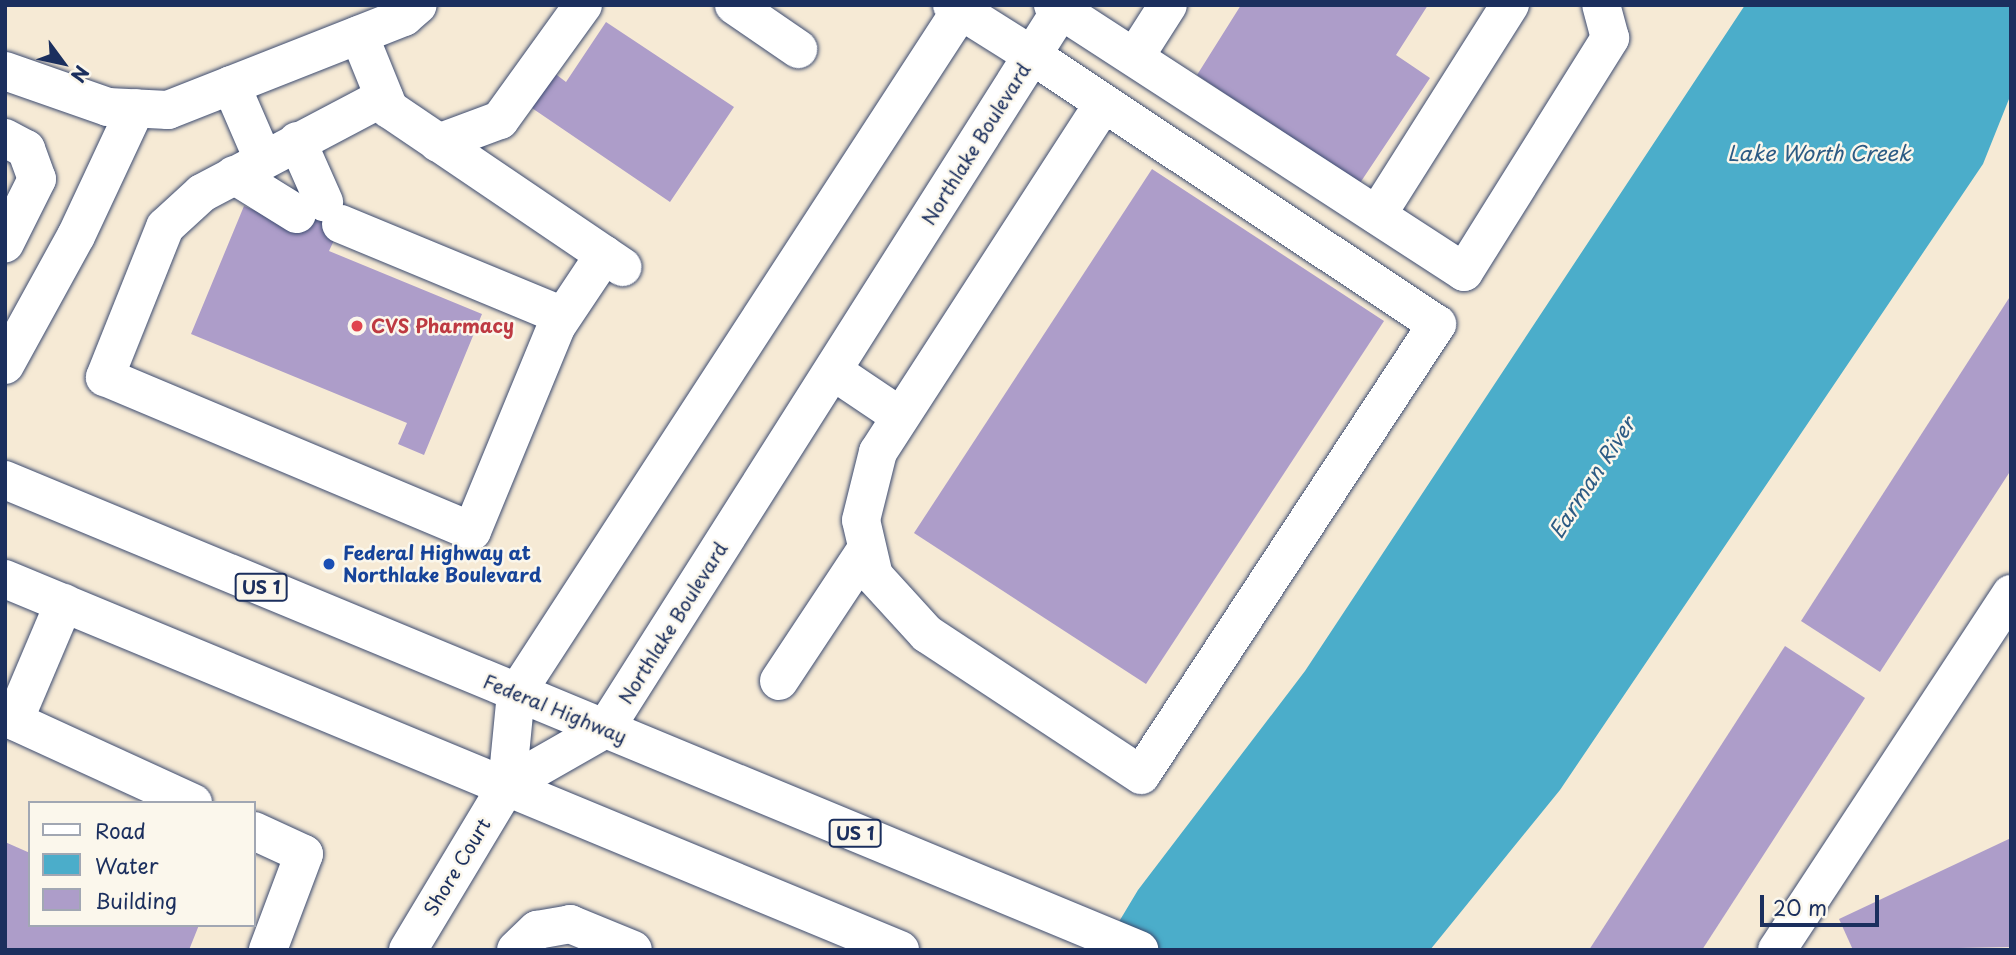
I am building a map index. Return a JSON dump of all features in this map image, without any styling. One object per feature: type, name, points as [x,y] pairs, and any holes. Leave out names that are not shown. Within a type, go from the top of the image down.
[{"type":"main road","points":[[5,71],[108,107],[168,110],[404,17],[418,5]]},
{"type":"main road","points":[[439,143],[500,120],[583,5]]},
{"type":"main road","points":[[734,5],[798,49]]},
{"type":"main road","points":[[1136,55],[1168,5]]},
{"type":"main road","points":[[1377,215],[1510,5]]},
{"type":"main road","points":[[1060,7],[1464,272],[1610,38],[1601,5]]},
{"type":"main road","points":[[507,785],[516,694],[959,7],[1437,324],[1141,775],[927,634],[874,576],[861,520],[878,452],[1103,104]]},
{"type":"main road","name":"Northlake Boulevard","points":[[507,785],[605,729],[1032,56],[1060,7]]},
{"type":"main road","points":[[359,35],[389,109],[613,261],[563,316],[472,531],[105,377],[165,227],[202,193],[384,97]]},
{"type":"main road","points":[[231,85],[248,167],[321,213],[563,316]]},
{"type":"main road","points":[[5,365],[53,278],[136,108]]},
{"type":"main road","points":[[5,138],[26,149],[37,178],[5,243]]},
{"type":"main road","points":[[297,141],[321,213]]},
{"type":"main road","points":[[5,253],[53,278]]},
{"type":"main road","points":[[833,371],[900,416]]},
{"type":"main road","name":"Federal Highway","points":[[5,480],[1122,943]]},
{"type":"main road","points":[[779,681],[867,548]]},
{"type":"main road","points":[[5,579],[507,785],[896,949]]},
{"type":"main road","points":[[1777,950],[2011,594]]},
{"type":"main road","points":[[64,603],[10,723],[188,801]]},
{"type":"main road","name":"Shore Court","points":[[408,950],[507,785]]},
{"type":"main road","points":[[256,832],[304,854],[268,950]]},
{"type":"main road","points":[[516,950],[537,930],[570,924],[633,950]]},
{"type":"water","name":"Lake Worth Creek","points":[[1745,5],[2011,5],[2011,94],[1983,164],[1560,790],[1430,950],[1102,950],[1138,890],[1305,671]]},
{"type":"building","points":[[1241,5],[1428,5],[1396,55],[1430,78],[1360,183],[1197,75]]},
{"type":"building","points":[[606,22],[734,107],[670,202],[507,91],[532,56],[566,82]]},
{"type":"building","points":[[1152,169],[1384,321],[1146,684],[914,533]]},
{"type":"building","name":"CVS Pharmacy","points":[[305,194],[344,219],[329,251],[482,314],[424,455],[398,444],[407,423],[191,334],[244,206],[292,226]]},
{"type":"building","points":[[2011,295],[2011,470],[1880,672],[1801,621]]},
{"type":"building","points":[[1785,646],[1865,698],[1702,950],[1589,950]]},
{"type":"building","points":[[2011,838],[2011,947],[1853,950],[1839,919]]},
{"type":"building","points":[[5,842],[28,852],[28,927],[198,927],[189,950],[5,950]]},
{"type":"place","name":"CVS Pharmacy","points":[[357,326]]},
{"type":"place","name":"Federal Highway at Northlake Boulevard","points":[[329,564]]},
{"type":"water label","name":"Earman River","points":[[1591,477]]}]
